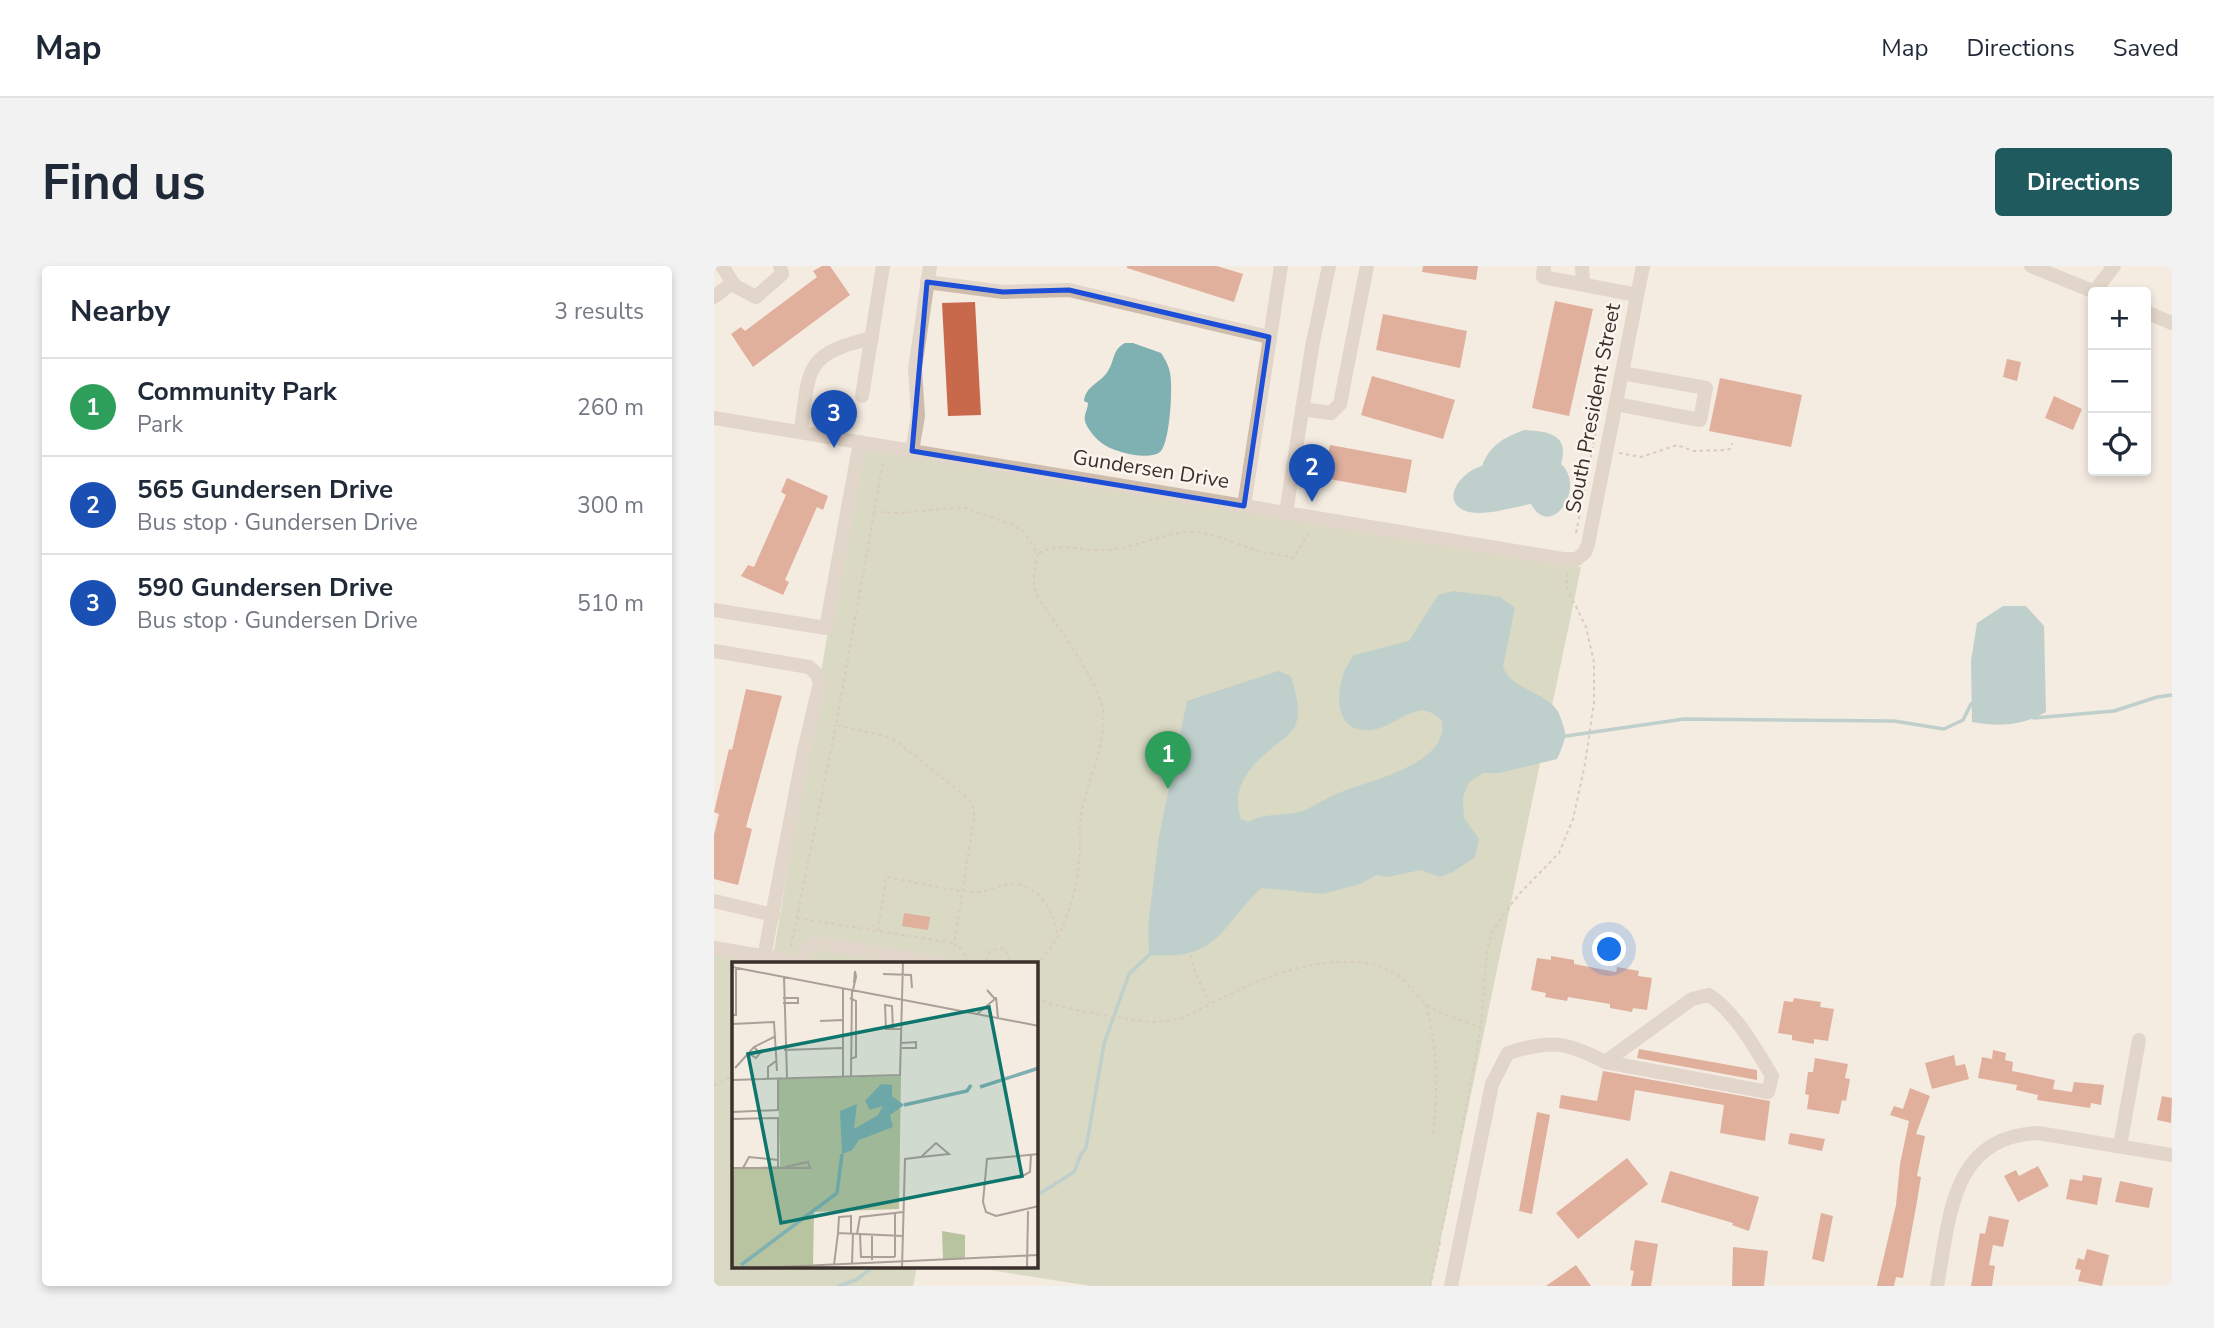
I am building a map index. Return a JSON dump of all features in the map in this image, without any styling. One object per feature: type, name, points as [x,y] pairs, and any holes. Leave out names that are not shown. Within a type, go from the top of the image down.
[{"type":"street","points":[[722,266],[735,286],[756,298],[782,274],[780,266]]},
{"type":"street","points":[[862,396],[883,266]]},
{"type":"street","points":[[912,451],[918,416],[915,369],[930,266]]},
{"type":"street","points":[[1244,506],[1281,266]]},
{"type":"street","points":[[1286,513],[1312,347],[1329,266]]},
{"type":"street","points":[[1303,409],[1331,413],[1340,404],[1367,266]]},
{"type":"street","points":[[1544,266],[1544,276],[1637,295]]},
{"type":"street","points":[[1582,266],[1583,284]]},
{"type":"street","name":"South President Street","points":[[1581,557],[1588,544],[1616,404],[1614,374],[1643,266]]},
{"type":"street","points":[[2031,266],[2088,289]]},
{"type":"street","points":[[2099,287],[2114,266]]},
{"type":"street","points":[[927,282],[1003,292],[1069,290],[1269,337]]},
{"type":"street","points":[[714,297],[732,283]]},
{"type":"street","points":[[2151,314],[2172,323]]},
{"type":"street","points":[[801,432],[806,391],[814,364],[827,352],[872,338]]},
{"type":"street","points":[[1614,374],[1706,388],[1700,420],[1616,404]]},
{"type":"street","name":"Gundersen Drive","points":[[714,418],[1570,560],[1581,557]]},
{"type":"street","points":[[714,610],[826,628],[860,442]]},
{"type":"street","points":[[714,651],[809,667],[820,682],[764,957]]},
{"type":"street","points":[[714,901],[773,915]]},
{"type":"street","points":[[803,962],[810,946],[818,943],[931,962]]},
{"type":"street","points":[[714,948],[792,962]]},
{"type":"street","points":[[1451,1286],[1492,1084],[1508,1053],[1538,1044],[1561,1044],[1605,1062],[1768,1092],[1772,1076],[1754,1046],[1720,1003],[1709,995],[1692,999],[1605,1062]]},
{"type":"street","points":[[2120,1146],[2139,1040]]},
{"type":"street","points":[[1937,1286],[1954,1197],[1961,1180],[1985,1148],[2019,1135],[2050,1134],[2172,1155]]},
{"type":"path","points":[[1576,534],[1614,374]]},
{"type":"path","points":[[1615,451],[1641,457],[1669,445],[1693,451],[1726,450],[1730,449],[1732,443]]},
{"type":"path","points":[[790,949],[836,725],[883,463]]},
{"type":"path","points":[[874,512],[902,513],[964,507],[1013,525],[1024,532],[1038,554],[1034,572],[1035,592],[1102,705],[1104,718],[1099,747],[1081,814],[1076,882],[1058,934],[1038,963]]},
{"type":"path","points":[[1038,554],[1053,547],[1104,550],[1125,548],[1166,535],[1187,532],[1203,533],[1263,552],[1294,558],[1308,534]]},
{"type":"path","points":[[1461,1134],[1481,1027],[1485,960],[1493,931],[1521,892],[1559,853],[1573,819],[1588,740],[1595,678],[1592,652],[1581,614],[1567,587],[1567,570]]},
{"type":"path","points":[[836,725],[896,741],[969,799],[974,809],[974,818],[954,944]]},
{"type":"path","points":[[878,931],[886,877],[980,892],[1016,884],[1026,887],[1037,892],[1045,902],[1058,934]]},
{"type":"path","points":[[797,918],[954,944],[963,950],[970,962]]},
{"type":"path","points":[[978,962],[986,960],[990,951],[1001,948],[1006,951],[1009,962]]},
{"type":"path","points":[[1191,955],[1195,976],[1210,1004]]},
{"type":"path","points":[[1038,999],[1055,1005],[1143,1021],[1170,1021],[1297,967],[1322,962],[1364,962],[1390,970],[1414,989],[1426,1004],[1438,1074],[1433,1135]]},
{"type":"path","points":[[1426,1004],[1481,1027]]},
{"type":"path","points":[[714,1086],[732,1076]]},
{"type":"path","points":[[1442,1229],[1459,1147]]},
{"type":"path","points":[[1430,1286],[1440,1242]]},
{"type":"highlighted area","points":[[927,282],[1003,292],[1069,290],[1269,337],[1244,506],[912,451]]},
{"type":"green space","points":[[860,442],[1581,567],[1431,1286],[1091,1286],[977,1268],[1038,1268],[1038,962],[732,962],[732,1268],[917,1268],[913,1286],[714,1286],[714,947],[773,957]]},
{"type":"water","points":[[1125,343],[1133,343],[1161,353],[1169,370],[1171,390],[1168,427],[1163,447],[1155,455],[1132,454],[1108,447],[1093,435],[1085,421],[1088,403],[1084,401],[1085,396],[1105,375],[1116,352]]},
{"type":"water","points":[[1524,430],[1549,433],[1560,440],[1563,454],[1561,464],[1568,474],[1570,485],[1563,507],[1548,517],[1539,514],[1531,504],[1484,513],[1460,508],[1454,495],[1460,480],[1482,466],[1498,443]]},
{"type":"water","points":[[1453,591],[1500,597],[1515,608],[1503,667],[1515,682],[1543,698],[1558,712],[1565,736],[1557,759],[1500,773],[1483,773],[1469,782],[1463,797],[1464,818],[1479,839],[1475,857],[1453,872],[1440,877],[1421,870],[1387,877],[1377,875],[1360,884],[1323,894],[1261,888],[1215,940],[1204,947],[1190,953],[1149,955],[1148,927],[1159,836],[1187,701],[1278,671],[1291,676],[1298,715],[1290,733],[1249,771],[1240,788],[1238,808],[1241,819],[1248,822],[1305,810],[1334,795],[1402,770],[1433,750],[1441,737],[1442,721],[1425,711],[1418,711],[1377,729],[1354,728],[1342,716],[1340,686],[1354,655],[1409,641],[1438,595]]},
{"type":"water","points":[[2003,606],[2026,606],[2044,626],[2046,712],[2010,724],[1972,722],[1971,661],[1977,623]]},
{"type":"building","points":[[822,266],[830,266],[850,295],[753,367],[731,334],[741,327],[745,331],[817,277],[813,271]]},
{"type":"building","points":[[1127,266],[1217,266],[1243,274],[1234,302]]},
{"type":"building","points":[[1423,266],[1478,266],[1476,280],[1422,272]]},
{"type":"building","points":[[1555,301],[1593,309],[1569,416],[1532,408]]},
{"type":"building","points":[[975,302],[981,415],[948,416],[942,303]]},
{"type":"building","points":[[1383,314],[1467,331],[1460,368],[1376,350]]},
{"type":"building","points":[[2007,359],[2021,362],[2017,381],[2003,377]]},
{"type":"building","points":[[1372,376],[1455,400],[1443,439],[1361,415]]},
{"type":"building","points":[[1720,378],[1802,395],[1791,447],[1709,431]]},
{"type":"building","points":[[2054,396],[2082,409],[2073,430],[2045,418]]},
{"type":"building","points":[[1330,445],[1412,460],[1406,493],[1324,478]]},
{"type":"building","points":[[787,478],[828,496],[823,510],[817,507],[785,580],[789,582],[783,595],[741,576],[748,565],[754,567],[786,495],[781,492]]},
{"type":"building","points":[[746,689],[782,696],[746,827],[752,829],[738,885],[714,879],[714,835],[719,814],[714,812]]},
{"type":"building","points":[[904,913],[930,917],[928,930],[902,926]]},
{"type":"building","points":[[1551,956],[1574,960],[1574,964],[1616,972],[1617,967],[1639,971],[1638,976],[1652,978],[1647,1010],[1633,1008],[1632,1012],[1610,1008],[1610,1004],[1568,997],[1567,1001],[1545,997],[1546,993],[1531,990],[1537,958],[1551,960]]},
{"type":"building","points":[[1794,998],[1821,1002],[1820,1007],[1834,1009],[1828,1041],[1814,1039],[1814,1044],[1792,1040],[1792,1035],[1778,1033],[1784,1001],[1793,1002]]},
{"type":"building","points":[[1639,1049],[1757,1070],[1757,1080],[1637,1058]]},
{"type":"building","points":[[1993,1050],[2006,1053],[2005,1060],[2013,1062],[2012,1071],[2055,1080],[2053,1089],[2072,1092],[2074,1082],[2104,1085],[2101,1105],[2091,1103],[2090,1108],[2037,1100],[2038,1095],[2016,1090],[2017,1085],[1978,1078],[1982,1057],[1992,1059]]},
{"type":"building","points":[[1954,1055],[1956,1066],[1965,1064],[1969,1079],[1932,1089],[1925,1063]]},
{"type":"building","points":[[1815,1058],[1848,1064],[1845,1078],[1850,1079],[1846,1101],[1842,1100],[1839,1114],[1807,1109],[1809,1095],[1805,1094],[1808,1072],[1813,1072]]},
{"type":"building","points":[[1603,1071],[1770,1101],[1765,1141],[1720,1133],[1724,1105],[1635,1090],[1630,1121],[1559,1108],[1561,1095],[1597,1101]]},
{"type":"building","points":[[1910,1088],[1930,1096],[1916,1134],[1925,1136],[1917,1176],[1921,1177],[1916,1207],[1903,1278],[1896,1277],[1894,1286],[1877,1286],[1896,1205],[1900,1164],[1909,1121],[1890,1115],[1894,1106],[1903,1109]]},
{"type":"building","points":[[2162,1096],[2172,1098],[2171,1123],[2157,1120]]},
{"type":"building","points":[[1537,1112],[1550,1115],[1532,1214],[1519,1211]]},
{"type":"building","points":[[1790,1133],[1825,1139],[1822,1151],[1788,1144]]},
{"type":"building","points":[[1627,1158],[1648,1184],[1578,1239],[1556,1213]]},
{"type":"building","points":[[2038,1166],[2049,1186],[2018,1202],[2004,1176],[2016,1170],[2019,1176]]},
{"type":"building","points":[[1670,1171],[1759,1197],[1749,1231],[1732,1225],[1733,1223],[1661,1202]]},
{"type":"building","points":[[2083,1175],[2102,1178],[2097,1205],[2066,1199],[2070,1179],[2082,1181]]},
{"type":"building","points":[[2120,1181],[2153,1188],[2149,1208],[2115,1202]]},
{"type":"building","points":[[1821,1213],[1833,1216],[1824,1262],[1812,1259]]},
{"type":"building","points":[[1989,1216],[2009,1220],[2003,1247],[1993,1245],[1989,1265],[1995,1266],[1992,1286],[1971,1286],[1980,1233],[1985,1234]]},
{"type":"building","points":[[1635,1240],[1658,1244],[1651,1286],[1631,1286],[1634,1271],[1630,1270]]},
{"type":"building","points":[[1733,1247],[1768,1251],[1764,1286],[1732,1286]]},
{"type":"building","points":[[2087,1249],[2109,1255],[2102,1286],[2078,1281],[2081,1270],[2075,1269],[2078,1258],[2084,1260]]},
{"type":"building","points":[[1576,1265],[1591,1286],[1546,1286]]},
{"type":"waterway","points":[[2034,718],[2114,711],[2172,695]]},
{"type":"waterway","points":[[1566,736],[1684,719],[1894,721],[1944,729],[1963,720],[1971,704],[1976,701]]},
{"type":"waterway","points":[[1038,1195],[1074,1172],[1086,1148],[1104,1044],[1129,974],[1149,955]]},
{"type":"waterway","points":[[839,1286],[856,1280],[872,1268]]},
{"type":"place","name":"590 Gundersen Drive","points":[[834,448]]},
{"type":"place","name":"565 Gundersen Drive","points":[[1312,502]]},
{"type":"place","name":"Community Park","points":[[1168,789]]}]
